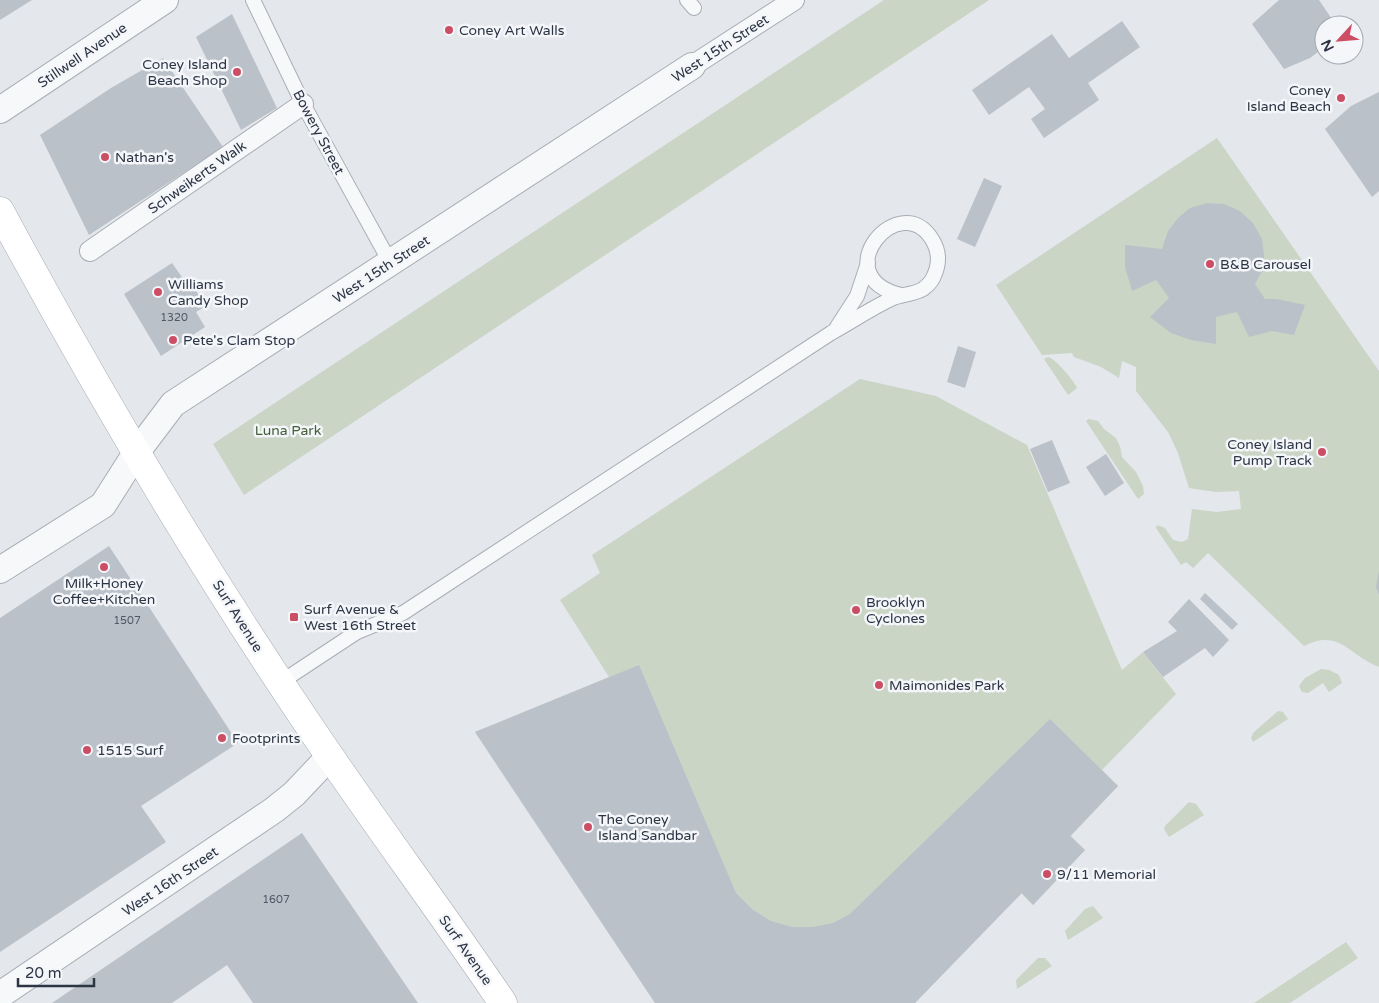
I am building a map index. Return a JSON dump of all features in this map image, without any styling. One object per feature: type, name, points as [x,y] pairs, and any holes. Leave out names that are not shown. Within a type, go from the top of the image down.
[{"type":"main road","name":"Surf Avenue","points":[[0,211],[136,454],[330,756],[503,1003]]},
{"type":"street","name":"Stillwell Avenue","points":[[0,110],[165,0]]},
{"type":"street","name":"West 15th Street","points":[[0,570],[103,505],[136,454],[173,404],[794,0]]},
{"type":"street","name":"Schweikerts Walk","points":[[90,251],[303,104]]},
{"type":"street","name":"West 16th Street","points":[[0,995],[274,810],[294,794],[330,756]]},
{"type":"lane","name":"Bowery Street","points":[[253,0],[303,104],[390,262]]},
{"type":"lane","points":[[831,332],[849,311],[857,296],[868,263],[871,246],[882,231],[904,224],[925,231],[937,250],[936,272],[931,282],[912,294],[901,295],[889,292],[879,285],[872,275],[868,263]]},
{"type":"lane","points":[[281,682],[357,632],[403,613],[831,332],[901,295]]},
{"type":"green space","name":"Luna Park","points":[[884,0],[989,0],[244,495],[213,444]]},
{"type":"green space","points":[[1217,138],[1379,371],[1379,667],[1336,642],[1327,640],[1316,641],[1304,646],[1208,553],[1193,568],[1186,562],[1181,565],[1156,528],[1157,525],[1165,528],[1173,540],[1182,542],[1188,539],[1192,509],[1217,512],[1241,509],[1239,491],[1216,492],[1189,488],[1178,453],[1168,432],[1136,391],[1136,367],[1122,361],[1119,378],[1101,367],[1074,357],[1072,353],[1042,355],[996,285]]},
{"type":"green space","points":[[1048,357],[1064,370],[1077,388],[1068,395],[1044,359]]},
{"type":"green space","name":"Brooklyn Cyclones","points":[[860,379],[936,396],[1027,445],[1122,670],[1143,652],[1176,694],[1102,770],[1118,786],[1071,836],[1085,850],[1033,905],[1021,893],[915,1003],[655,1003],[475,732],[609,677],[560,600],[600,573],[592,555]]},
{"type":"green space","points":[[1089,419],[1098,421],[1104,429],[1116,438],[1122,457],[1136,472],[1143,486],[1144,494],[1138,499],[1086,421]]},
{"type":"green space","points":[[1321,669],[1329,670],[1339,675],[1342,683],[1329,692],[1323,683],[1308,693],[1302,692],[1299,686],[1305,678]]},
{"type":"green space","points":[[1278,711],[1283,712],[1288,719],[1253,742],[1251,738],[1253,733]]},
{"type":"green space","points":[[1189,802],[1196,804],[1204,815],[1169,837],[1164,829],[1165,826]]},
{"type":"green space","points":[[1093,906],[1103,918],[1068,940],[1065,931],[1085,909]]},
{"type":"green space","points":[[1346,942],[1358,958],[1290,1003],[1254,1003]]},
{"type":"green space","points":[[1038,958],[1045,958],[1052,966],[1017,989],[1016,980]]},
{"type":"building","points":[[0,0],[32,0],[0,20]]},
{"type":"building","points":[[1279,0],[1319,0],[1329,15],[1314,15],[1314,55],[1284,69],[1252,24]]},
{"type":"building","name":"Coney Island Beach Shop","points":[[232,14],[277,108],[241,130],[196,37]]},
{"type":"building","points":[[1122,21],[1140,47],[1088,83],[1099,100],[1044,138],[1031,119],[1045,109],[1029,87],[989,115],[972,90],[1052,34],[1069,58]]},
{"type":"building","name":"Nathan's","points":[[163,58],[223,147],[89,235],[40,135],[111,88]]},
{"type":"building","points":[[1379,92],[1379,191],[1372,197],[1325,129],[1351,106]]},
{"type":"building","points":[[984,178],[1002,186],[975,247],[957,239]]},
{"type":"building","name":"B&B Carousel","points":[[1207,203],[1224,204],[1240,211],[1253,223],[1262,239],[1264,256],[1261,273],[1255,284],[1265,299],[1277,299],[1305,305],[1294,335],[1272,331],[1249,337],[1237,312],[1216,317],[1216,344],[1191,340],[1171,333],[1150,317],[1169,298],[1156,280],[1132,291],[1125,267],[1125,245],[1162,249],[1168,231],[1178,218],[1190,208]]},
{"type":"building","points":[[172,263],[191,290],[194,288],[206,306],[196,312],[205,327],[161,356],[124,294]]},
{"type":"building","points":[[958,346],[976,352],[965,388],[947,382]]},
{"type":"building","points":[[1052,440],[1070,483],[1048,492],[1030,449]]},
{"type":"building","points":[[1106,454],[1124,483],[1105,496],[1086,467]]},
{"type":"building","name":"1515 Surf","points":[[109,546],[238,743],[141,806],[166,842],[0,952],[0,618]]},
{"type":"building","points":[[1379,571],[1379,595],[1376,587]]},
{"type":"building","points":[[1205,593],[1238,624],[1232,630],[1200,599]]},
{"type":"building","points":[[1189,599],[1229,640],[1213,657],[1205,648],[1163,677],[1143,652],[1177,631],[1168,622]]},
{"type":"building","points":[[639,665],[736,893],[753,910],[771,921],[792,927],[813,927],[833,923],[850,914],[1050,719],[1118,786],[1070,836],[1085,850],[1033,905],[1022,893],[915,1003],[655,1003],[475,732]]},
{"type":"building","points":[[302,833],[418,1003],[253,1003],[227,965],[172,1003],[52,1003]]},
{"type":"place","name":"Coney Art Walls","points":[[449,30]]},
{"type":"place","name":"Coney Island Beach Shop","points":[[237,72]]},
{"type":"place","name":"Coney Island Beach","points":[[1341,98]]},
{"type":"place","name":"Nathan's","points":[[105,157]]},
{"type":"place","name":"B&B Carousel","points":[[1210,264]]},
{"type":"place","name":"Williams Candy Shop","points":[[158,292]]},
{"type":"place","name":"Pete's Clam Stop","points":[[173,340]]},
{"type":"place","name":"Coney Island Pump Track","points":[[1322,452]]},
{"type":"place","name":"Milk+Honey Coffee+Kitchen","points":[[104,567]]},
{"type":"place","name":"Brooklyn Cyclones","points":[[856,610]]},
{"type":"place","name":"Surf Avenue & West 16th Street","points":[[294,617]]},
{"type":"place","name":"Maimonides Park","points":[[879,685]]},
{"type":"place","name":"Footprints","points":[[222,738]]},
{"type":"place","name":"1515 Surf","points":[[87,750]]},
{"type":"place","name":"The Coney Island Sandbar","points":[[588,827]]},
{"type":"place","name":"9/11 Memorial","points":[[1047,874]]}]
